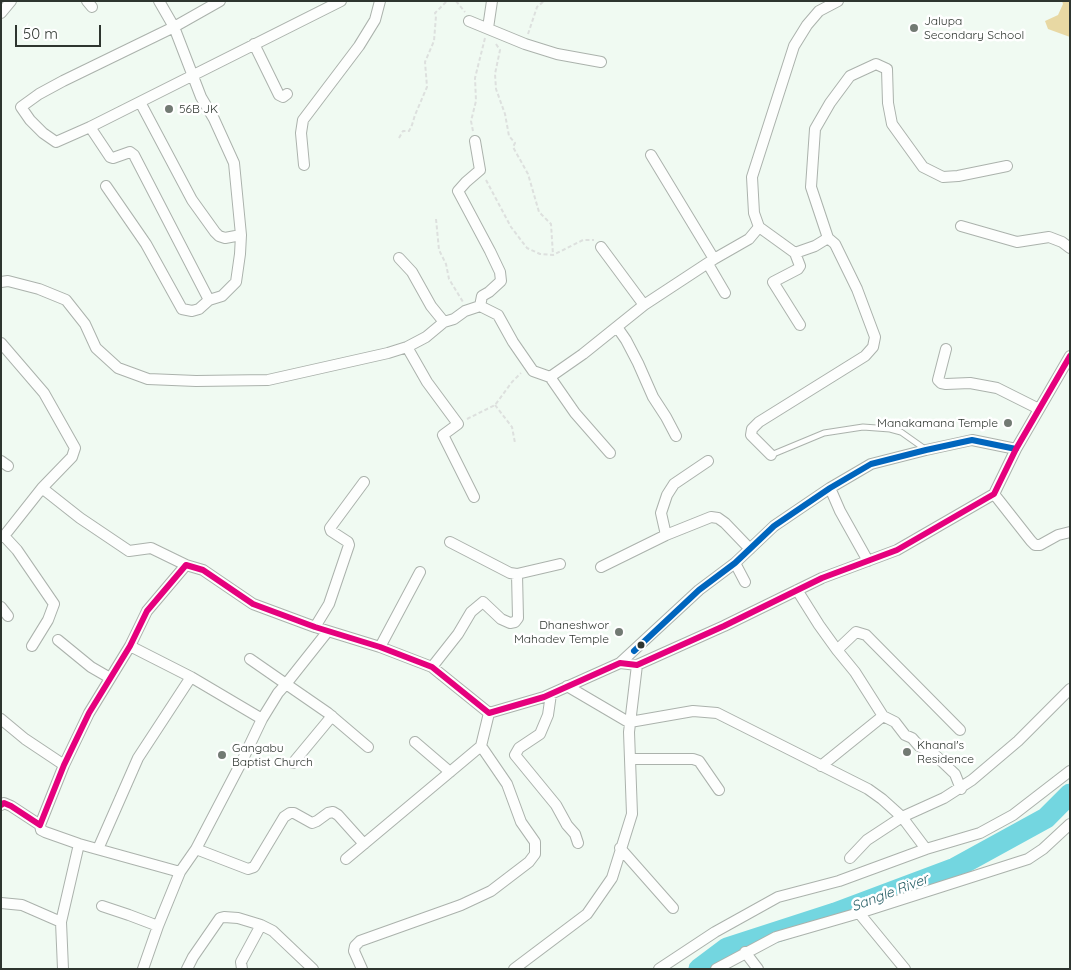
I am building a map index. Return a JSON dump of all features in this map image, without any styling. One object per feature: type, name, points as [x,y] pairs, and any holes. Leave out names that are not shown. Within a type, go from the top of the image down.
[{"type":"street","points":[[1,13],[11,1]]},
{"type":"street","points":[[106,186],[146,244],[182,309],[192,311],[199,309],[209,300],[222,296],[236,282],[240,254],[240,236],[234,163],[214,119],[201,97],[174,27],[159,1]]},
{"type":"street","points":[[220,1],[174,27],[62,81],[21,107],[30,120],[43,133],[56,142],[90,127],[341,1]]},
{"type":"street","points":[[304,165],[301,132],[302,120],[359,46],[375,20],[380,1]]},
{"type":"street","points":[[492,1],[492,29]]},
{"type":"street","points":[[800,325],[773,282],[798,269],[800,266],[795,253],[760,227],[754,213],[752,177],[794,46],[807,25],[819,11],[838,1]]},
{"type":"street","points":[[469,21],[525,44],[557,54],[601,62]]},
{"type":"street","points":[[254,44],[274,83],[278,96],[283,97],[287,94]]},
{"type":"street","points":[[771,455],[751,435],[752,429],[759,422],[865,356],[873,347],[875,337],[857,288],[836,244],[828,238],[811,187],[815,129],[830,103],[850,76],[876,64],[887,69],[888,103],[892,124],[923,167],[943,177],[958,176],[1007,166]]},
{"type":"street","points":[[140,102],[192,200],[215,232],[218,236],[225,238],[240,236]]},
{"type":"street","points":[[90,127],[110,157],[130,152],[134,155],[209,300]]},
{"type":"street","points":[[475,141],[480,170],[458,191],[500,272],[501,281],[482,296],[480,306]]},
{"type":"street","points":[[651,156],[711,261],[725,293]]},
{"type":"street","points":[[961,226],[1017,242],[1049,237],[1062,242],[1070,248]]},
{"type":"street","points":[[550,377],[584,354],[644,306],[711,261],[749,239],[760,227]]},
{"type":"street","points":[[795,253],[815,246],[828,238]]},
{"type":"street","points":[[601,247],[644,306]]},
{"type":"street","points":[[399,258],[412,272],[431,306],[444,322]]},
{"type":"street","points":[[1,282],[8,281],[39,289],[66,300],[85,324],[96,348],[118,368],[148,380],[268,380],[407,347],[426,337],[444,322],[454,319],[465,311],[480,306],[498,316],[513,342],[534,370],[538,374],[550,377],[575,413],[610,453]]},
{"type":"street","points":[[617,327],[638,363],[652,397],[676,436]]},
{"type":"street","points":[[1,342],[44,393],[75,448],[72,457],[42,488],[3,537],[17,550],[54,604],[48,620],[32,646]]},
{"type":"street","points":[[407,347],[427,382],[458,424],[442,436],[474,496]]},
{"type":"street","points":[[946,348],[938,380],[941,383],[970,384],[997,388],[1040,409]]},
{"type":"street","points":[[620,663],[637,665],[724,626],[822,578],[897,550],[994,494],[1016,449],[1070,356]]},
{"type":"street","points":[[489,713],[551,694],[620,663],[698,590],[735,563],[774,526],[830,488],[871,464],[972,440],[1016,449]]},
{"type":"street","points":[[666,535],[661,513],[667,495],[674,484],[708,461]]},
{"type":"street","points":[[315,627],[329,604],[350,545],[331,531],[330,528],[364,482]]},
{"type":"street","points":[[42,488],[80,518],[129,551],[151,548],[186,565],[203,570],[253,604],[315,627],[380,647],[432,667],[489,713]]},
{"type":"street","points":[[830,488],[840,511],[868,561]]},
{"type":"street","points":[[994,494],[1030,541],[1036,545],[1070,532]]},
{"type":"street","points":[[601,567],[666,535],[711,517],[718,518],[725,523],[750,549]]},
{"type":"street","points":[[450,542],[517,574],[560,564]]},
{"type":"street","points":[[735,563],[745,582]]},
{"type":"street","points":[[40,825],[64,764],[89,713],[130,646],[147,611],[186,565]]},
{"type":"street","points":[[380,647],[420,572]]},
{"type":"street","points":[[432,667],[458,634],[471,612],[483,602],[502,619],[510,623],[515,622],[518,618],[517,574]]},
{"type":"street","points":[[798,590],[883,716],[895,722],[905,735],[912,738],[919,746],[933,753],[955,774],[961,789]]},
{"type":"street","points":[[1,607],[8,616]]},
{"type":"street","points":[[143,969],[180,872],[196,849],[242,762],[262,719],[278,693],[328,631]]},
{"type":"street","points":[[837,650],[856,632],[866,635],[960,730]]},
{"type":"street","points":[[58,640],[91,667],[110,678]]},
{"type":"street","points":[[130,646],[191,678],[262,719]]},
{"type":"street","points":[[250,659],[332,716],[368,747]]},
{"type":"street","points":[[514,969],[587,914],[612,878],[632,814],[630,723],[637,665]]},
{"type":"street","points":[[98,849],[138,758],[191,678]]},
{"type":"street","points":[[567,686],[630,723],[693,711],[717,713],[868,789],[882,798],[902,817],[926,849]]},
{"type":"street","points":[[850,858],[867,840],[902,817],[961,789],[1018,741],[1070,689]]},
{"type":"street","points":[[551,694],[548,715],[540,734],[519,748],[515,755],[556,805],[567,825],[575,834],[578,843]]},
{"type":"street","points":[[346,859],[481,746],[489,713]]},
{"type":"street","points":[[293,763],[332,716]]},
{"type":"street","points":[[821,766],[883,716]]},
{"type":"street","points":[[2,721],[64,764]]},
{"type":"street","points":[[415,742],[450,772]]},
{"type":"street","points":[[362,969],[354,951],[355,946],[360,941],[461,905],[491,891],[529,862],[535,854],[535,842],[521,822],[507,784],[481,746]]},
{"type":"street","points":[[630,759],[693,759],[699,761],[720,790]]},
{"type":"street","points":[[659,969],[715,932],[778,897],[839,882],[926,849],[980,833],[1029,803],[1070,771]]},
{"type":"street","points":[[1,805],[4,803],[11,806],[40,825],[41,830],[45,832],[79,844],[180,872]]},
{"type":"street","points":[[196,849],[248,868],[254,867],[284,817],[290,813],[312,823],[333,812],[338,815],[364,844]]},
{"type":"street","points":[[716,969],[776,937],[859,913],[1028,859],[1043,849],[1070,824]]},
{"type":"street","points":[[63,969],[62,922],[79,844]]},
{"type":"street","points":[[620,848],[673,908]]},
{"type":"street","points":[[1,902],[22,906],[62,922]]},
{"type":"street","points":[[102,906],[158,926]]},
{"type":"street","points":[[859,913],[905,969]]},
{"type":"street","points":[[187,969],[220,918],[224,917],[238,918],[273,931],[313,969]]},
{"type":"street","points":[[242,969],[241,962],[261,925]]},
{"type":"street","points":[[745,952],[758,969]]},
{"type":"lane","points":[[771,455],[824,433],[863,426],[901,432],[926,450]]},
{"type":"path","points":[[399,138],[403,132],[409,131],[412,126],[427,87],[425,62],[434,41],[435,13],[447,1]]},
{"type":"path","points":[[456,1],[464,9],[469,21]]},
{"type":"path","points":[[525,44],[537,7],[544,1]]},
{"type":"path","points":[[475,141],[470,121],[476,101],[475,78],[492,29]]},
{"type":"path","points":[[492,29],[500,50],[495,74],[496,89],[506,114],[509,136],[514,142],[513,147],[528,174],[539,212],[551,224],[553,255]]},
{"type":"path","points":[[480,170],[511,227],[527,248],[540,254],[553,255],[583,240],[593,238],[601,247]]},
{"type":"path","points":[[436,220],[439,250],[446,264],[449,279],[464,304],[465,311]]},
{"type":"path","points":[[458,424],[495,405],[512,382],[530,364]]},
{"type":"path","points":[[495,405],[512,427],[516,443]]},
{"type":"shaded area","points":[[1062,1],[1070,1],[1070,37],[1048,29],[1045,21],[1058,15],[1063,4]]},
{"type":"waterway","name":"Sangle River","points":[[699,969],[727,948],[835,913],[955,868],[1046,818],[1070,794]]},
{"type":"transit line","points":[[1,805],[4,803],[11,806],[40,825],[64,765],[89,713],[130,646],[147,611],[186,565],[203,570],[253,604],[315,627],[380,647],[432,667],[489,713],[544,697],[620,663],[637,665],[724,626],[822,578],[897,550],[994,494],[1016,449],[1070,356]]},
{"type":"transit line","points":[[634,651],[699,590],[735,563],[774,526],[830,488],[871,464],[972,440],[1016,449]]},
{"type":"place","name":"Jalupa Secondary School","points":[[914,28]]},
{"type":"place","name":"56B JK","points":[[169,109]]},
{"type":"place","name":"Manakamana Temple","points":[[1008,423]]},
{"type":"place","name":"Dhaneshwor Mahadev Temple","points":[[619,632]]},
{"type":"place","name":"Khanal's Residence","points":[[907,752]]},
{"type":"place","name":"Gangabu Baptist Church","points":[[222,755]]}]
